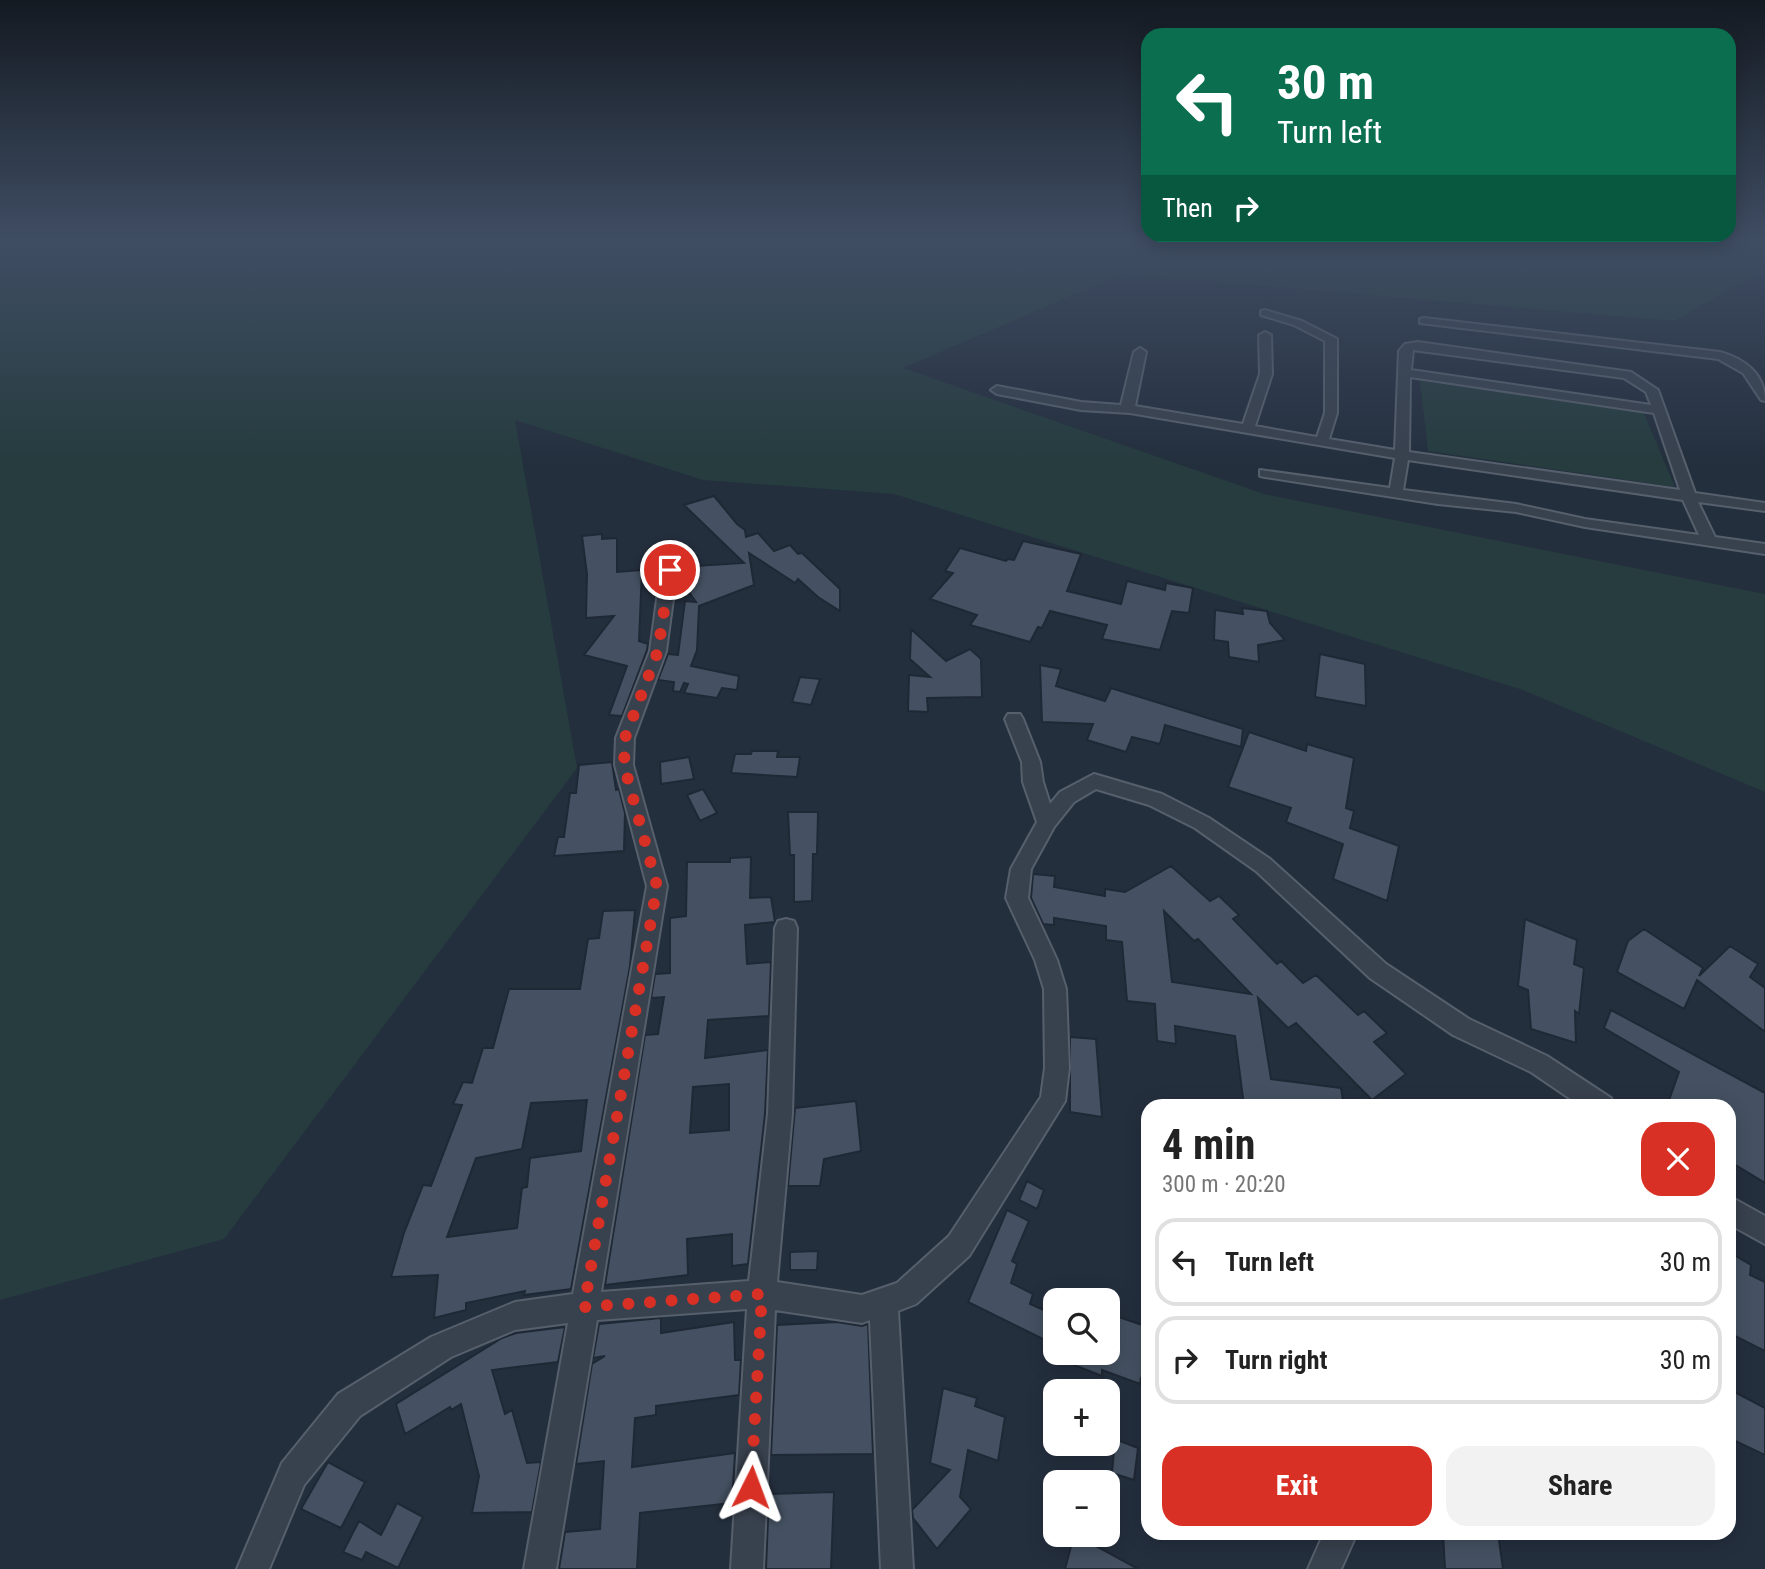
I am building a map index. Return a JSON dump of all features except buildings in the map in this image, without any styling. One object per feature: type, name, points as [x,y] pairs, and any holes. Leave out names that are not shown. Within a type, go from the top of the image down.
[{"type":"street","points":[[1272,315],[1298,323],[1331,340],[1331,413],[1322,441]]},
{"type":"street","points":[[1424,321],[1720,356],[1742,364],[1765,397]]},
{"type":"street","points":[[1248,429],[1266,374],[1265,335]]},
{"type":"street","points":[[1396,492],[1402,455],[1405,351],[1409,347],[1418,346],[1627,375],[1652,390],[1689,497],[1710,542]]},
{"type":"street","points":[[1130,409],[1127,404],[1140,352]]},
{"type":"street","points":[[1405,373],[1659,410]]},
{"type":"street","points":[[997,390],[1081,406],[1130,409],[1402,455],[1765,507]]},
{"type":"street","points":[[1265,472],[1438,500],[1530,510],[1585,523],[1765,549]]},
{"type":"street","points":[[540,1569],[657,886],[624,765],[625,738],[658,651],[671,555]]},
{"type":"street","points":[[1013,719],[1031,762],[1033,782],[1047,822]]},
{"type":"street","points":[[253,1569],[293,1474],[349,1405],[441,1347],[514,1315],[584,1307],[762,1294],[863,1310],[906,1294],[959,1246],[1053,1101],[1056,1068],[1055,989],[1046,960],[1017,898],[1021,869],[1047,822],[1067,797],[1094,781],[1156,799],[1202,823],[1263,864],[1378,971],[1461,1027],[1539,1064],[1592,1099]]},
{"type":"street","points":[[747,1569],[762,1294],[780,1114],[786,928]]},
{"type":"street","points":[[1736,1213],[1765,1231]]},
{"type":"street","points":[[883,1302],[897,1569]]},
{"type":"street","points":[[1324,1569],[1338,1540]]},
{"type":"green space","points":[[0,315],[1026,315],[903,368],[1264,494],[1765,594],[1765,792],[1523,690],[894,494],[703,480],[515,420],[577,768],[224,1239],[0,1300]]},
{"type":"green space","points":[[1607,315],[1685,315],[1675,321]]},
{"type":"green space","points":[[1420,381],[1643,411],[1675,487],[1428,451]]},
{"type":"route","points":[[670,570],[658,651],[625,738],[624,765],[657,886],[584,1307],[762,1294],[751,1487]]}]
